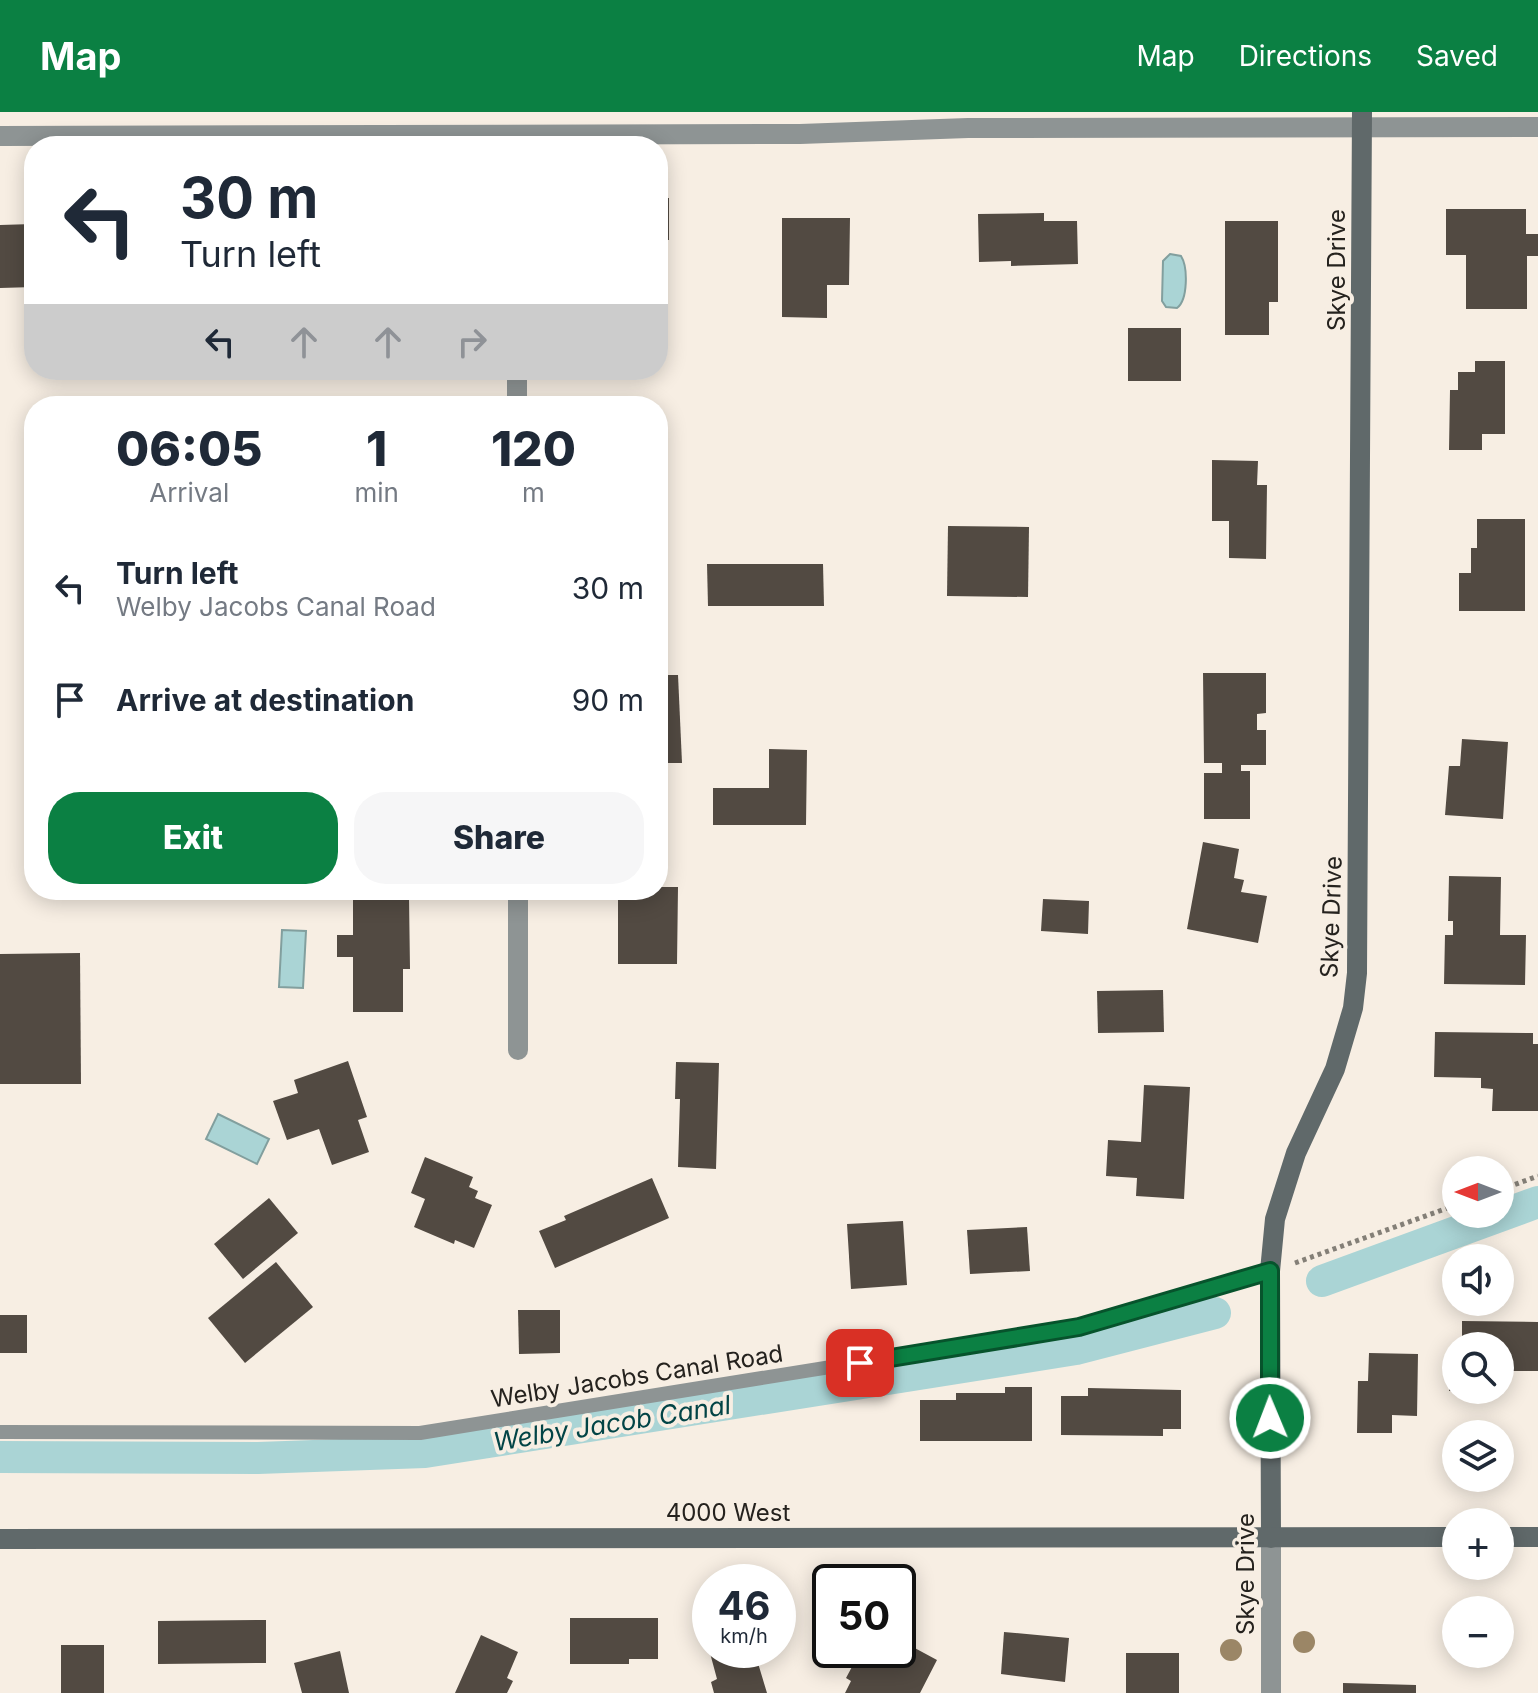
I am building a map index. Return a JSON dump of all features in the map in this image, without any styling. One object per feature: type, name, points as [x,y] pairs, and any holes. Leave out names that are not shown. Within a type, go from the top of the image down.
[{"type":"main road","name":"Skye Drive","points":[[1271,1538],[1270,1271],[1279,1201],[1296,1153],[1335,1069],[1353,1008],[1357,973],[1362,120]]},
{"type":"main road","name":"4000 West","points":[[0,1539],[1442,1537]]},
{"type":"main road","points":[[1514,1537],[1538,1537]]},
{"type":"street","points":[[668,137],[1362,120],[1538,127]]},
{"type":"street","points":[[0,136],[24,136]]},
{"type":"street","points":[[518,900],[518,1050]]},
{"type":"street","name":"Skye Drive","points":[[1271,1538],[1271,1693]]},
{"type":"lane","name":"Welby Jacobs Canal Road","points":[[0,1432],[420,1433],[1079,1327],[1270,1271]]},
{"type":"path","points":[[1514,1185],[1538,1176]]},
{"type":"path","points":[[1270,1271],[1442,1210]]},
{"type":"water","points":[[1170,254],[1181,256],[1185,268],[1185,291],[1177,308],[1166,307],[1162,301],[1163,261]]},
{"type":"water","points":[[282,930],[306,931],[303,988],[279,987]]},
{"type":"water","points":[[218,1114],[269,1139],[257,1164],[206,1139]]},
{"type":"building","points":[[668,198],[669,198],[668,240]]},
{"type":"building","points":[[1446,209],[1526,209],[1526,234],[1538,234],[1538,256],[1527,256],[1527,309],[1466,309],[1466,255],[1446,255]]},
{"type":"building","points":[[1044,213],[1044,221],[1077,221],[1078,264],[1011,266],[1011,261],[979,262],[978,214]]},
{"type":"building","points":[[782,218],[850,218],[849,285],[827,285],[827,318],[782,317]]},
{"type":"building","points":[[1225,221],[1278,221],[1278,302],[1269,302],[1269,335],[1225,335]]},
{"type":"building","points":[[24,224],[24,287],[0,288],[0,225]]},
{"type":"building","points":[[1128,328],[1181,328],[1181,381],[1128,381]]},
{"type":"building","points":[[1475,361],[1505,361],[1505,434],[1482,434],[1482,450],[1449,450],[1450,390],[1458,390],[1458,372],[1475,372]]},
{"type":"building","points":[[1212,460],[1258,461],[1257,485],[1267,485],[1266,559],[1229,558],[1229,521],[1212,521]]},
{"type":"building","points":[[1477,519],[1525,519],[1525,611],[1459,611],[1459,573],[1471,573],[1471,548],[1477,548]]},
{"type":"building","points":[[948,526],[1029,527],[1028,597],[947,596]]},
{"type":"building","points":[[707,564],[823,564],[824,606],[708,606]]},
{"type":"building","points":[[1203,673],[1266,673],[1266,713],[1257,714],[1257,730],[1266,730],[1266,765],[1241,765],[1241,771],[1250,771],[1250,819],[1204,819],[1204,773],[1222,773],[1222,763],[1204,763]]},
{"type":"building","points":[[668,675],[678,675],[682,763],[668,763]]},
{"type":"building","points":[[1462,739],[1508,742],[1503,819],[1445,815],[1449,766],[1460,766]]},
{"type":"building","points":[[769,749],[807,750],[806,825],[713,825],[713,788],[769,788]]},
{"type":"building","points":[[1203,842],[1239,849],[1234,878],[1244,880],[1241,892],[1267,896],[1258,943],[1187,929]]},
{"type":"building","points":[[1449,876],[1501,877],[1500,935],[1526,935],[1525,985],[1444,984],[1445,935],[1453,935],[1453,921],[1448,921]]},
{"type":"building","points":[[668,887],[678,887],[677,964],[618,964],[618,900],[668,900]]},
{"type":"building","points":[[1043,899],[1089,901],[1088,934],[1041,931]]},
{"type":"building","points":[[353,900],[409,900],[410,969],[403,969],[403,1012],[353,1012],[353,957],[337,957],[337,935],[353,935]]},
{"type":"building","points":[[80,953],[81,1084],[0,1084],[0,954]]},
{"type":"building","points":[[1163,990],[1164,1032],[1098,1033],[1097,991]]},
{"type":"building","points":[[1435,1032],[1533,1033],[1533,1044],[1538,1044],[1538,1111],[1492,1111],[1493,1089],[1481,1088],[1481,1078],[1434,1077]]},
{"type":"building","points":[[348,1061],[367,1117],[358,1120],[369,1152],[332,1165],[319,1129],[287,1140],[273,1101],[298,1093],[294,1080]]},
{"type":"building","points":[[676,1062],[719,1063],[716,1169],[678,1167],[680,1099],[675,1099]]},
{"type":"building","points":[[1144,1085],[1190,1087],[1184,1199],[1136,1196],[1137,1178],[1106,1176],[1108,1140],[1141,1142]]},
{"type":"building","points":[[425,1157],[473,1177],[469,1187],[478,1191],[475,1198],[492,1205],[474,1248],[455,1240],[454,1244],[414,1227],[425,1199],[411,1193]]},
{"type":"building","points":[[652,1178],[669,1218],[555,1268],[539,1231],[566,1220],[564,1216]]},
{"type":"building","points":[[269,1198],[298,1233],[243,1279],[214,1244]]},
{"type":"building","points":[[903,1221],[907,1285],[851,1289],[847,1224]]},
{"type":"building","points":[[1027,1227],[1030,1271],[970,1274],[967,1230]]},
{"type":"building","points":[[276,1262],[313,1307],[245,1363],[208,1318]]},
{"type":"building","points":[[518,1310],[560,1310],[560,1353],[519,1354]]},
{"type":"building","points":[[0,1315],[27,1315],[27,1353],[0,1353]]},
{"type":"building","points":[[1462,1321],[1538,1322],[1538,1371],[1514,1371],[1514,1332],[1462,1332]]},
{"type":"building","points":[[1369,1353],[1418,1354],[1417,1416],[1392,1415],[1392,1433],[1357,1433],[1358,1381],[1368,1381]]},
{"type":"building","points":[[1005,1387],[1032,1387],[1032,1441],[920,1441],[920,1400],[956,1400],[956,1393],[1005,1393]]},
{"type":"building","points":[[1088,1388],[1181,1390],[1181,1429],[1163,1429],[1163,1436],[1061,1435],[1061,1396],[1088,1396]]},
{"type":"building","points":[[570,1618],[658,1618],[658,1659],[629,1659],[629,1664],[570,1664]]},
{"type":"building","points":[[266,1620],[266,1663],[158,1664],[158,1621]]},
{"type":"building","points":[[1004,1632],[1069,1638],[1065,1682],[1001,1674]]},
{"type":"building","points":[[481,1635],[518,1652],[507,1678],[513,1681],[507,1693],[455,1693]]},
{"type":"building","points":[[61,1645],[104,1645],[104,1693],[61,1693]]},
{"type":"building","points":[[916,1649],[937,1660],[920,1693],[845,1693],[851,1681],[846,1678],[851,1668],[916,1668]]},
{"type":"building","points":[[340,1651],[349,1693],[302,1693],[294,1663]]},
{"type":"building","points":[[1126,1653],[1179,1653],[1179,1693],[1126,1693]]},
{"type":"building","points":[[714,1668],[759,1668],[767,1693],[714,1693],[711,1682],[717,1679]]},
{"type":"building","points":[[1343,1683],[1416,1685],[1416,1693],[1343,1693]]},
{"type":"waterway","name":"Welby Jacob Canal","points":[[1322,1281],[1538,1202]]},
{"type":"waterway","name":"Welby Jacob Canal","points":[[0,1457],[258,1458],[425,1452],[1076,1349],[1215,1313]]},
{"type":"route","points":[[860,1363],[1079,1327],[1270,1271],[1270,1418]]}]
